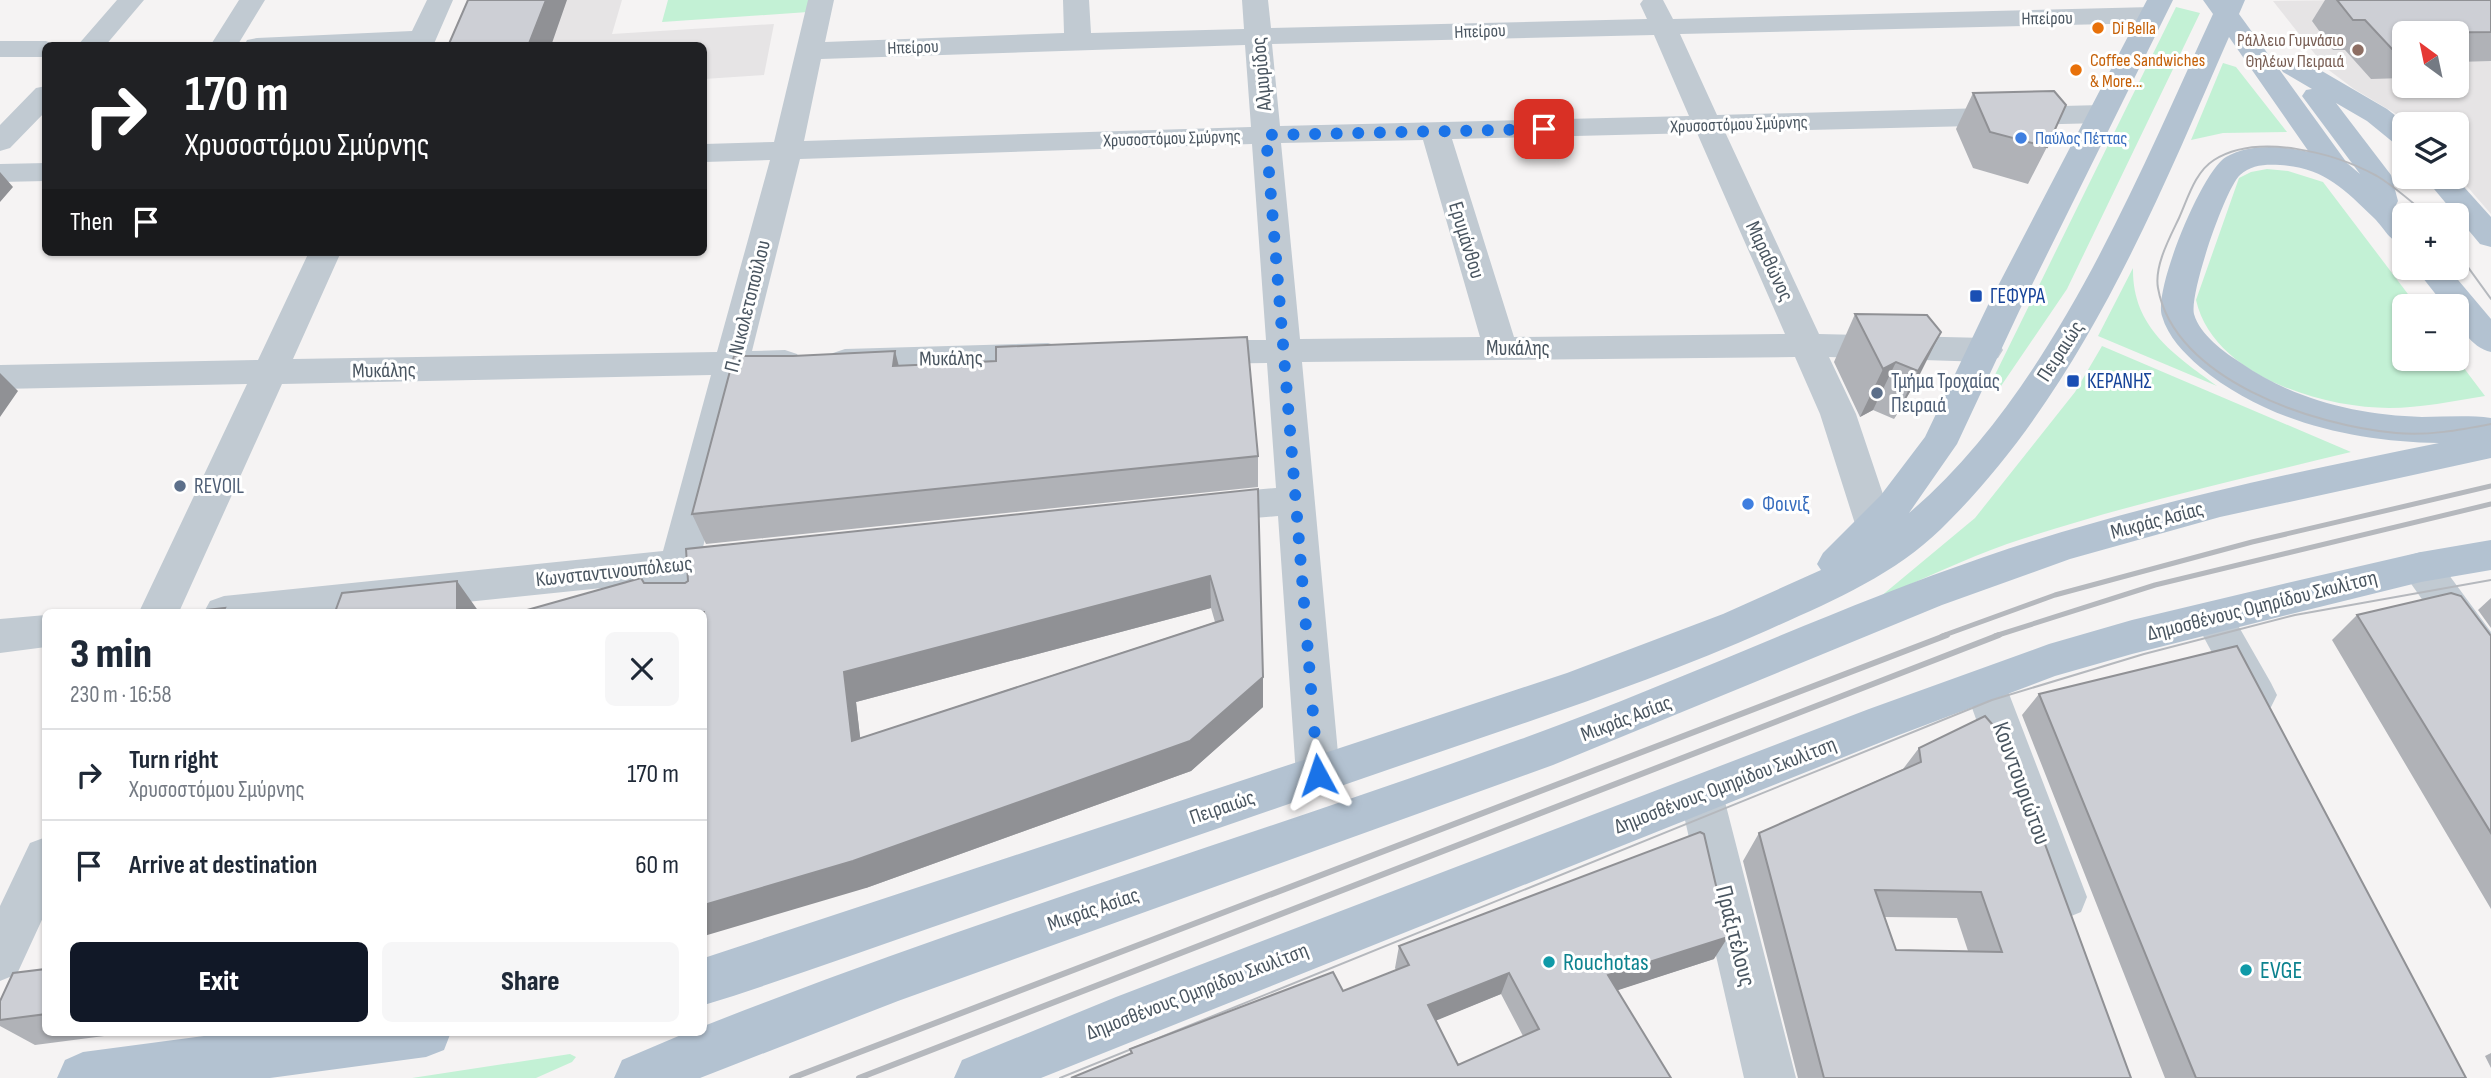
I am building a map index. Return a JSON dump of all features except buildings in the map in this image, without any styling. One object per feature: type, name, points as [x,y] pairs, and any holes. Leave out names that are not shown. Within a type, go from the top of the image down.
[{"type":"main road","points":[[2229,4],[2293,66],[2375,175],[2392,217]]},
{"type":"main road","points":[[2229,4],[2336,169],[2392,221]]},
{"type":"main road","name":"Πειραιώς","points":[[707,981],[1677,651],[1832,584],[1894,547],[1946,500],[2020,411],[2049,371],[2103,281],[2229,4]]},
{"type":"main road","name":"Πειραιώς","points":[[1776,609],[1823,576],[1875,527],[1915,480],[1939,444],[1986,350],[2005,305],[2156,8]]},
{"type":"main road","points":[[2293,66],[2377,115],[2392,127]]},
{"type":"main road","points":[[2336,169],[2272,156],[2249,158],[2228,169],[2217,187],[2175,299],[2182,328],[2196,345],[2226,371],[2258,390],[2317,413],[2398,428],[2491,430]]},
{"type":"main road","points":[[2449,189],[2491,237]]},
{"type":"main road","points":[[2441,280],[2491,341]]},
{"type":"main road","name":"Μικράς Ασίας","points":[[770,1025],[1645,712],[1972,577],[2061,547],[2240,499],[2491,445]]},
{"type":"main road","name":"Δημοσθένους Ομηρίδου Σκυλίτση","points":[[980,1078],[1116,1022],[2049,661],[2214,617],[2421,567],[2491,555]]},
{"type":"main road","points":[[640,1078],[770,1025]]},
{"type":"main road","points":[[705,1078],[741,1044],[770,1025]]},
{"type":"main road","points":[[83,1078],[396,1036]]},
{"type":"street","points":[[94,42],[131,0]]},
{"type":"street","points":[[225,42],[251,0]]},
{"type":"street","points":[[421,42],[440,0]]},
{"type":"street","name":"Π. Νικολετοπούλου","points":[[681,609],[678,565],[787,150],[821,0]]},
{"type":"street","points":[[1076,0],[1078,41]]},
{"type":"street","name":"Αλμυρίδος","points":[[1255,0],[1318,775]]},
{"type":"street","name":"Ηπείρου","points":[[808,51],[1258,37],[1658,13],[2156,8]]},
{"type":"street","name":"Μαραθώνος","points":[[1658,13],[1809,345],[1838,414],[1875,527]]},
{"type":"street","points":[[0,49],[42,49]]},
{"type":"street","points":[[0,142],[42,98]]},
{"type":"street","name":"Χρυσοστόμου Σμύρνης","points":[[707,153],[1266,135],[2102,114]]},
{"type":"street","name":"Ερυμάνθου","points":[[1435,131],[1500,348]]},
{"type":"street","points":[[0,173],[42,172]]},
{"type":"street","points":[[160,609],[323,256]]},
{"type":"street","name":"Μυκάλης","points":[[1159,353],[1283,349],[1809,345],[1986,350]]},
{"type":"street","name":"Μυκάλης","points":[[0,377],[1077,355]]},
{"type":"street","points":[[1178,511],[1296,500]]},
{"type":"street","name":"Κωνσταντινουπόλεως","points":[[253,609],[774,554]]},
{"type":"street","points":[[2421,567],[2491,664]]},
{"type":"street","points":[[2214,617],[2275,730]]},
{"type":"street","points":[[0,636],[42,631]]},
{"type":"street","name":"Κουντουριώτου","points":[[1985,686],[2078,934]]},
{"type":"street","name":"Πραξιτέλους","points":[[1701,794],[1770,1078]]},
{"type":"street","points":[[0,958],[42,868]]},
{"type":"shaded area","points":[[482,0],[622,0],[612,34],[774,24],[764,75],[707,79],[707,42],[463,42]]},
{"type":"shaded area","name":"Ράλλειο Γυμνάσιο Θηλέων Πειραιά","points":[[2366,0],[2491,8],[2491,214],[2469,189],[2469,112],[2393,112],[2354,89],[2326,68],[2273,1]]},
{"type":"green space","points":[[668,0],[810,0],[808,12],[662,22]]},
{"type":"green space","points":[[2176,7],[2200,13],[2067,289],[2001,386],[1990,385]]},
{"type":"green space","points":[[2223,63],[2236,67],[2287,132],[2223,133],[2191,140]]},
{"type":"green space","points":[[2267,169],[2288,171],[2323,182],[2392,273],[2392,280],[2397,280],[2408,294],[2392,294],[2392,371],[2466,371],[2485,396],[2401,408],[2333,402],[2273,382],[2224,349],[2206,326],[2196,300],[2239,178]]},
{"type":"green space","points":[[2133,268],[2135,289],[2148,323],[2171,350],[2217,386],[2098,336]]},
{"type":"green space","points":[[2102,346],[2351,452],[2178,494],[2050,530],[1991,550],[1880,597],[1975,518],[2075,392]]},
{"type":"green space","points":[[570,1054],[576,1057],[572,1062],[536,1078],[412,1078]]},
{"type":"tram line","points":[[2413,203],[2377,176],[2319,153],[2252,147],[2214,160],[2202,171],[2193,186],[2158,270],[2158,288],[2169,320],[2191,348],[2219,372],[2253,392],[2289,408],[2363,429],[2408,434],[2491,424]]},
{"type":"tram line","points":[[2469,269],[2491,299]]},
{"type":"tram line","points":[[1060,1078],[1992,700],[2144,654],[2295,615],[2491,580]]},
{"type":"railway","points":[[1942,636],[2055,595],[2252,542],[2491,486]]},
{"type":"railway","points":[[1995,636],[2155,585],[2491,504]]},
{"type":"railway","points":[[792,1078],[1947,635]]},
{"type":"railway","points":[[859,1078],[1999,635]]},
{"type":"place","name":"Di Bella","points":[[2098,28]]},
{"type":"place","name":"Ράλλειο Γυμνάσιο Θηλέων Πειραιά","points":[[2358,50]]},
{"type":"place","name":"Coffee Sandwiches & More...","points":[[2076,70]]},
{"type":"place","name":"Παύλος Πέττας","points":[[2021,138]]},
{"type":"place","name":"ΓΕΦΥΡΑ","points":[[1976,296]]},
{"type":"place","name":"ΚΕΡΑΝΗΣ","points":[[2073,381]]},
{"type":"place","name":"Τμήμα Τροχαίας Πειραιά","points":[[1877,393]]},
{"type":"place","name":"REVOIL","points":[[180,486]]},
{"type":"place","name":"Φοινιξ","points":[[1748,504]]},
{"type":"place","name":"Rouchotas","points":[[1549,962]]},
{"type":"place","name":"EVGE","points":[[2246,970]]},
{"type":"route","points":[[1318,775],[1266,135],[1544,129]]}]
